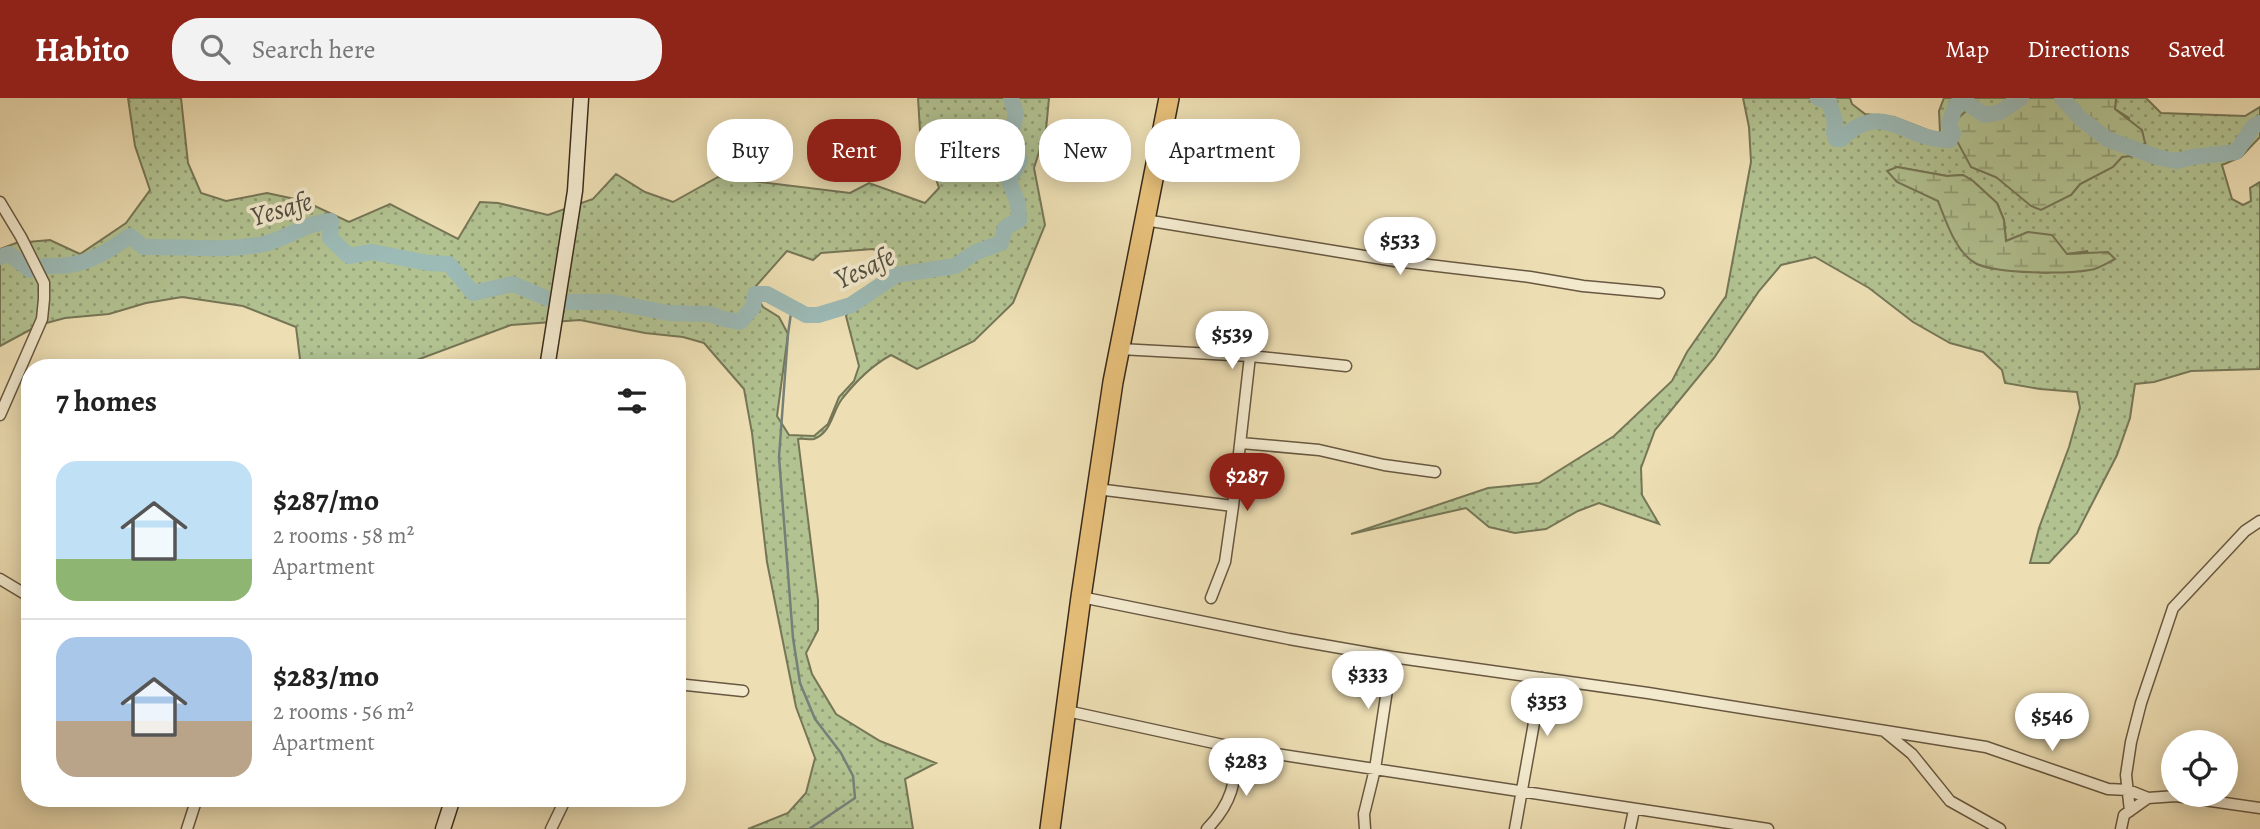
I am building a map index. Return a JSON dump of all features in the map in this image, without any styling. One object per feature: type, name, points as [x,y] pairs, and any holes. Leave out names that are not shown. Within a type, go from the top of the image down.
[{"type":"highway","points":[[1050,829],[1097,489],[1120,349],[1169,98]]},
{"type":"street","points":[[548,359],[575,191],[581,98]]},
{"type":"street","points":[[0,202],[44,283],[42,319],[24,359]]},
{"type":"street","points":[[1145,220],[1395,261],[1583,286],[1660,293]]},
{"type":"street","points":[[1120,349],[1250,356],[1346,366]]},
{"type":"street","points":[[1211,598],[1225,562],[1250,356]]},
{"type":"street","points":[[0,415],[21,367]]},
{"type":"street","points":[[1241,443],[1319,450],[1384,465],[1435,472]]},
{"type":"street","points":[[1097,489],[1233,506]]},
{"type":"street","points":[[2130,811],[2126,775],[2131,743],[2141,703],[2173,608],[2245,531],[2260,521]]},
{"type":"street","points":[[0,579],[21,592]]},
{"type":"street","points":[[1081,597],[1392,657],[1986,747],[2108,789],[2128,790],[2148,798],[2176,796],[2260,808]]},
{"type":"street","points":[[1365,829],[1364,814],[1375,769],[1392,657]]},
{"type":"street","points":[[1515,829],[1542,678]]},
{"type":"street","points":[[686,685],[743,691]]},
{"type":"street","points":[[1067,711],[1237,748],[1768,829]]},
{"type":"street","points":[[1881,729],[1912,754],[1950,801],[2000,829]]},
{"type":"street","points":[[1207,829],[1218,817],[1235,785],[1237,748]]},
{"type":"street","points":[[2121,829],[2124,815],[2148,798]]},
{"type":"street","points":[[187,829],[194,807]]},
{"type":"street","points":[[443,829],[450,807]]},
{"type":"street","points":[[551,829],[562,807]]},
{"type":"street","points":[[1630,829],[1634,810]]},
{"type":"street","points":[[1978,817],[1980,829]]},
{"type":"green space","points":[[128,98],[181,98],[188,163],[201,193],[226,201],[267,193],[304,201],[349,222],[390,204],[458,239],[480,202],[498,203],[548,215],[593,199],[616,174],[645,192],[673,202],[709,182],[759,182],[850,193],[869,183],[925,203],[939,188],[937,182],[1025,182],[1025,119],[919,119],[918,98],[1049,98],[1047,119],[1039,119],[1039,152],[1034,168],[1045,225],[1013,303],[974,341],[917,369],[891,355],[884,359],[864,374],[847,392],[825,432],[814,439],[798,439],[818,600],[818,630],[806,653],[812,674],[836,714],[880,741],[936,763],[905,779],[913,829],[748,829],[788,813],[806,793],[815,758],[796,707],[767,562],[752,433],[744,389],[704,343],[580,320],[511,325],[420,359],[300,359],[296,327],[243,306],[182,297],[146,303],[109,314],[65,318],[39,325],[0,346],[0,249],[16,243],[50,240],[80,254],[126,223],[150,190],[135,146]],"holes":[[[873,249],[892,259],[896,275],[851,305],[846,316],[859,366],[854,381],[839,397],[828,424],[814,436],[789,435],[777,416],[788,334],[779,317],[763,307],[755,294],[756,286],[787,251],[813,260],[821,253]]]},
{"type":"green space","points":[[1743,98],[1850,98],[1852,104],[1865,114],[1894,117],[1935,133],[1940,132],[1939,111],[1944,98],[2013,98],[1997,108],[1985,108],[1971,167],[1996,177],[2013,189],[2071,195],[2080,184],[2112,167],[2122,157],[2129,118],[2115,109],[2116,98],[2146,98],[2161,113],[2245,116],[2260,107],[2260,137],[2241,157],[2222,165],[2232,199],[2243,205],[2251,201],[2250,188],[2260,182],[2260,369],[2191,371],[2154,382],[2135,384],[2130,418],[2117,455],[2077,533],[2049,563],[2030,563],[2039,528],[2069,447],[2080,408],[2077,392],[2005,383],[2002,370],[1983,352],[1950,343],[1913,322],[1869,288],[1815,257],[1781,265],[1759,291],[1714,358],[1655,430],[1641,468],[1642,495],[1659,524],[1599,503],[1546,529],[1515,533],[1489,527],[1466,508],[1351,534],[1488,488],[1539,483],[1614,436],[1672,381],[1687,352],[1726,296],[1751,162],[1749,127]],"holes":[[[1897,167],[1947,176],[1963,175],[1997,203],[2004,220],[2006,241],[2028,232],[2067,254],[2088,251],[2048,273],[1977,264],[1961,250],[1938,201]]]},
{"type":"green space","points":[[2013,98],[2116,98],[2115,109],[2142,130],[2145,143],[2131,156],[2122,157],[2113,167],[2080,184],[2071,195],[2041,210],[2031,206],[1996,177],[1971,167],[1957,141],[1955,121],[1966,111],[1997,108]]},
{"type":"green space","points":[[1897,167],[1947,176],[1963,175],[1973,181],[1997,203],[2004,220],[2006,241],[2028,232],[2052,235],[2067,254],[2108,252],[2115,259],[2093,269],[2065,272],[2001,270],[1977,264],[1963,253],[1958,245],[1938,201],[1897,182],[1887,171]]},
{"type":"waterway","name":"Yesafe","points":[[567,302],[611,302],[669,313],[710,314],[740,322],[753,307],[755,294],[767,294],[806,315],[818,315],[851,305],[896,275],[955,266],[976,252],[1001,243],[1005,228],[1019,220],[1018,203],[1009,181],[1020,160],[1010,139],[1016,114],[1011,98]]},
{"type":"waterway","name":"Yesafe","points":[[1818,98],[1829,102],[1835,121],[1836,139],[1841,139],[1856,127],[1870,122],[1882,122],[1934,139],[1950,140],[1953,134],[1949,124],[1956,105],[1965,102],[1985,115],[2000,112],[2021,98]]},
{"type":"waterway","name":"Yesafe","points":[[2062,98],[2080,118],[2107,139],[2176,161],[2236,152],[2253,127],[2260,123]]},
{"type":"waterway","name":"Yesafe","points":[[0,257],[9,254],[30,270],[44,266],[69,265],[93,258],[130,236],[143,247],[249,246],[264,244],[331,221],[330,238],[349,256],[372,252],[428,263],[449,264],[473,293],[513,284],[551,300]]},
{"type":"waterway","points":[[792,306],[779,457],[793,638],[800,683],[815,719],[841,753],[853,776],[855,798],[809,829]]}]
